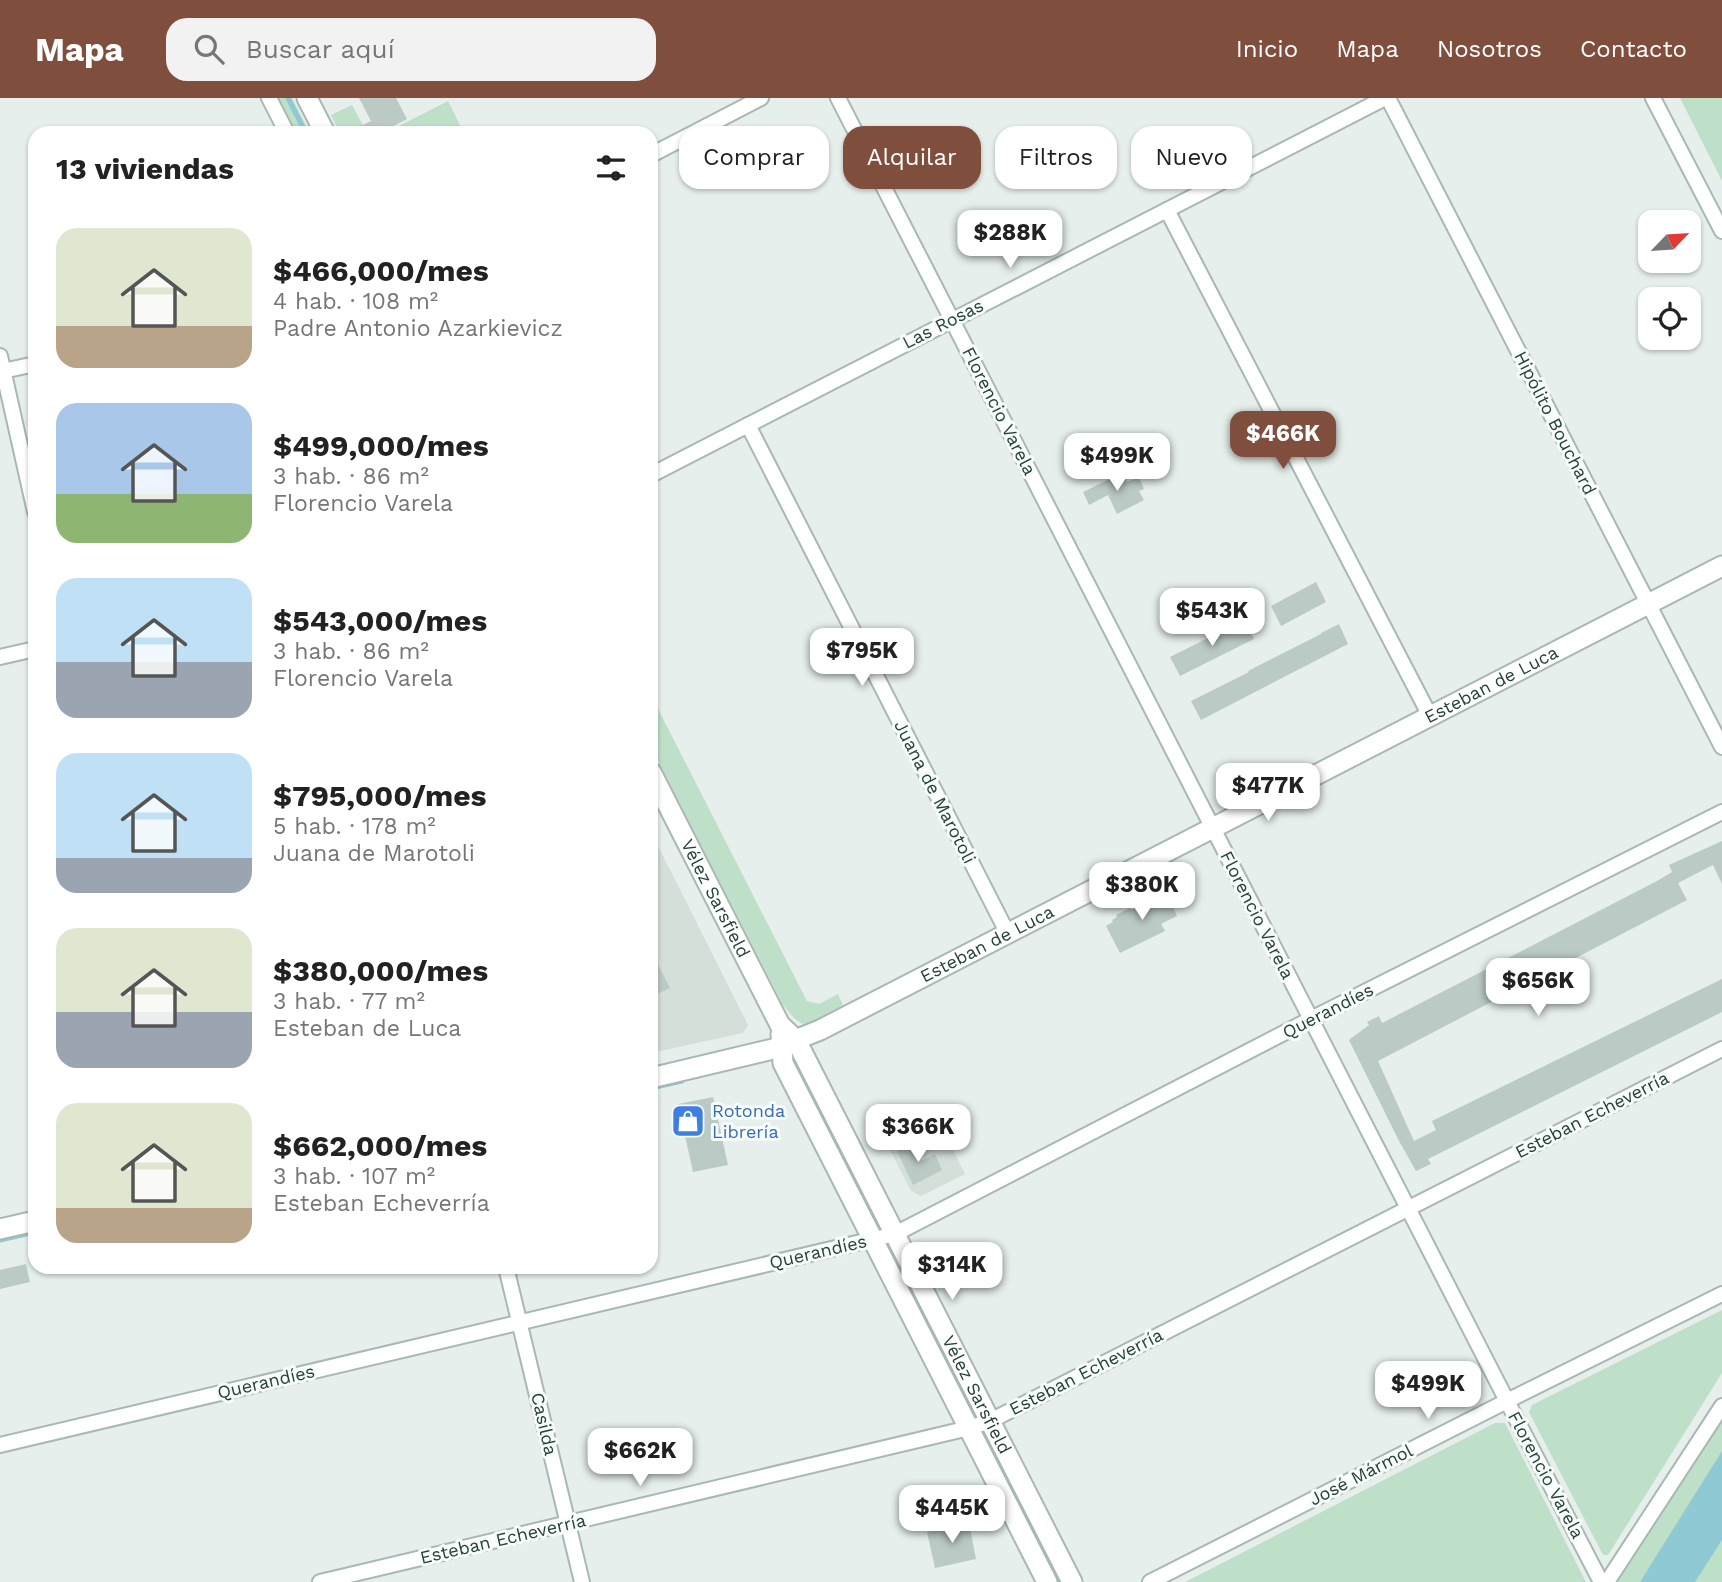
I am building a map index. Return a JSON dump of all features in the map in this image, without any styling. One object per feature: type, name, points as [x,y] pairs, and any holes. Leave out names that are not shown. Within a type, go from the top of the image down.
[{"type":"street","points":[[270,98],[284,126]]},
{"type":"street","points":[[307,98],[321,126]]},
{"type":"street","points":[[658,151],[761,98]]},
{"type":"street","name":"Florencio Varela","points":[[838,98],[1507,1401],[1604,1582]]},
{"type":"street","name":"Las Rosas","points":[[658,471],[1387,98]]},
{"type":"street","name":"Hipólito Bouchard","points":[[1387,98],[1722,747]]},
{"type":"street","points":[[1653,98],[1722,231]]},
{"type":"street","points":[[1167,210],[1430,716]]},
{"type":"street","points":[[28,364],[2,363],[28,480]]},
{"type":"street","name":"Juana de Marotoli","points":[[748,425],[1008,934]]},
{"type":"street","name":"Esteban de Luca","points":[[658,1076],[789,1043],[821,1030],[1722,566]]},
{"type":"street","points":[[0,657],[28,651]]},
{"type":"street","name":"Vélez Sarsfield","points":[[658,786],[789,1043],[895,1234],[1072,1582]]},
{"type":"street","name":"Querandíes","points":[[0,1445],[895,1234],[1722,811]]},
{"type":"street","name":"Vélez Sarsfield","points":[[789,1043],[783,1063],[1047,1582]]},
{"type":"street","name":"Esteban Echeverría","points":[[320,1582],[990,1421],[1722,1049]]},
{"type":"street","points":[[0,1229],[28,1223]]},
{"type":"street","name":"Casilda","points":[[508,1274],[582,1582]]},
{"type":"street","name":"José Mármol","points":[[1150,1582],[1722,1294]]},
{"type":"street","points":[[1604,1582],[1722,1406]]},
{"type":"shaded area","points":[[658,846],[748,1025],[743,1033],[658,1051]]},
{"type":"shaded area","points":[[938,1120],[965,1174],[921,1196],[911,1191],[888,1146]]},
{"type":"green space","points":[[273,98],[292,98],[306,126],[288,126]]},
{"type":"green space","points":[[1680,98],[1722,98],[1722,181]]},
{"type":"green space","points":[[448,101],[460,126],[399,126]]},
{"type":"green space","points":[[352,105],[363,126],[336,126],[331,115]]},
{"type":"green space","points":[[658,709],[807,1001],[819,1004],[838,994],[843,1005],[812,1022],[802,1024],[783,1005],[658,761]]},
{"type":"green space","points":[[792,1058],[797,1062],[881,1226],[880,1229],[877,1230]]},
{"type":"green space","points":[[897,1253],[978,1419],[975,1420],[889,1254]]},
{"type":"green space","points":[[1722,1310],[1722,1373],[1608,1555],[1603,1555],[1529,1412],[1532,1405]]},
{"type":"green space","points":[[1722,1406],[1722,1582],[1607,1582]]},
{"type":"green space","points":[[1495,1423],[1505,1423],[1586,1582],[1185,1582]]},
{"type":"water","points":[[1722,1451],[1722,1540],[1695,1582],[1640,1582]]},
{"type":"building","points":[[359,98],[396,98],[407,119],[394,126],[361,126],[371,121]]},
{"type":"building","points":[[1122,473],[1127,482],[1139,477],[1144,489],[1139,491],[1144,500],[1117,514],[1108,495],[1089,505],[1083,492]]},
{"type":"building","points":[[1316,582],[1326,602],[1281,626],[1271,606]]},
{"type":"building","points":[[1244,620],[1254,639],[1180,676],[1170,657]]},
{"type":"building","points":[[1339,624],[1348,644],[1201,720],[1191,701]]},
{"type":"building","points":[[1722,841],[1722,884],[1713,865],[1678,883],[1687,900],[1378,1061],[1414,1141],[1436,1130],[1432,1121],[1722,979],[1722,1012],[1428,1159],[1431,1164],[1416,1171],[1349,1040],[1369,1025],[1367,1022],[1379,1016],[1382,1023],[1657,881],[1672,872],[1669,865]]},
{"type":"building","points":[[1173,890],[1179,902],[1172,905],[1177,916],[1161,924],[1165,931],[1120,953],[1106,926],[1113,922],[1116,915]]},
{"type":"building","points":[[658,965],[670,988],[658,994]]},
{"type":"building","points":[[713,1097],[728,1165],[693,1172],[678,1104]]},
{"type":"building","points":[[913,1143],[921,1161],[935,1154],[942,1170],[913,1185],[897,1151]]},
{"type":"building","points":[[26,1264],[30,1282],[0,1289],[0,1270]]},
{"type":"building","points":[[969,1523],[976,1559],[935,1568],[927,1532]]},
{"type":"waterway","points":[[288,98],[302,126]]},
{"type":"waterway","points":[[658,1086],[682,1081]]},
{"type":"waterway","points":[[851,1175],[876,1225]]},
{"type":"waterway","points":[[0,1240],[28,1234]]},
{"type":"waterway","points":[[892,1256],[974,1415]]},
{"type":"waterway","points":[[990,1448],[1059,1582]]},
{"type":"place","name":"Rotonda Librería","points":[[688,1121]]}]
